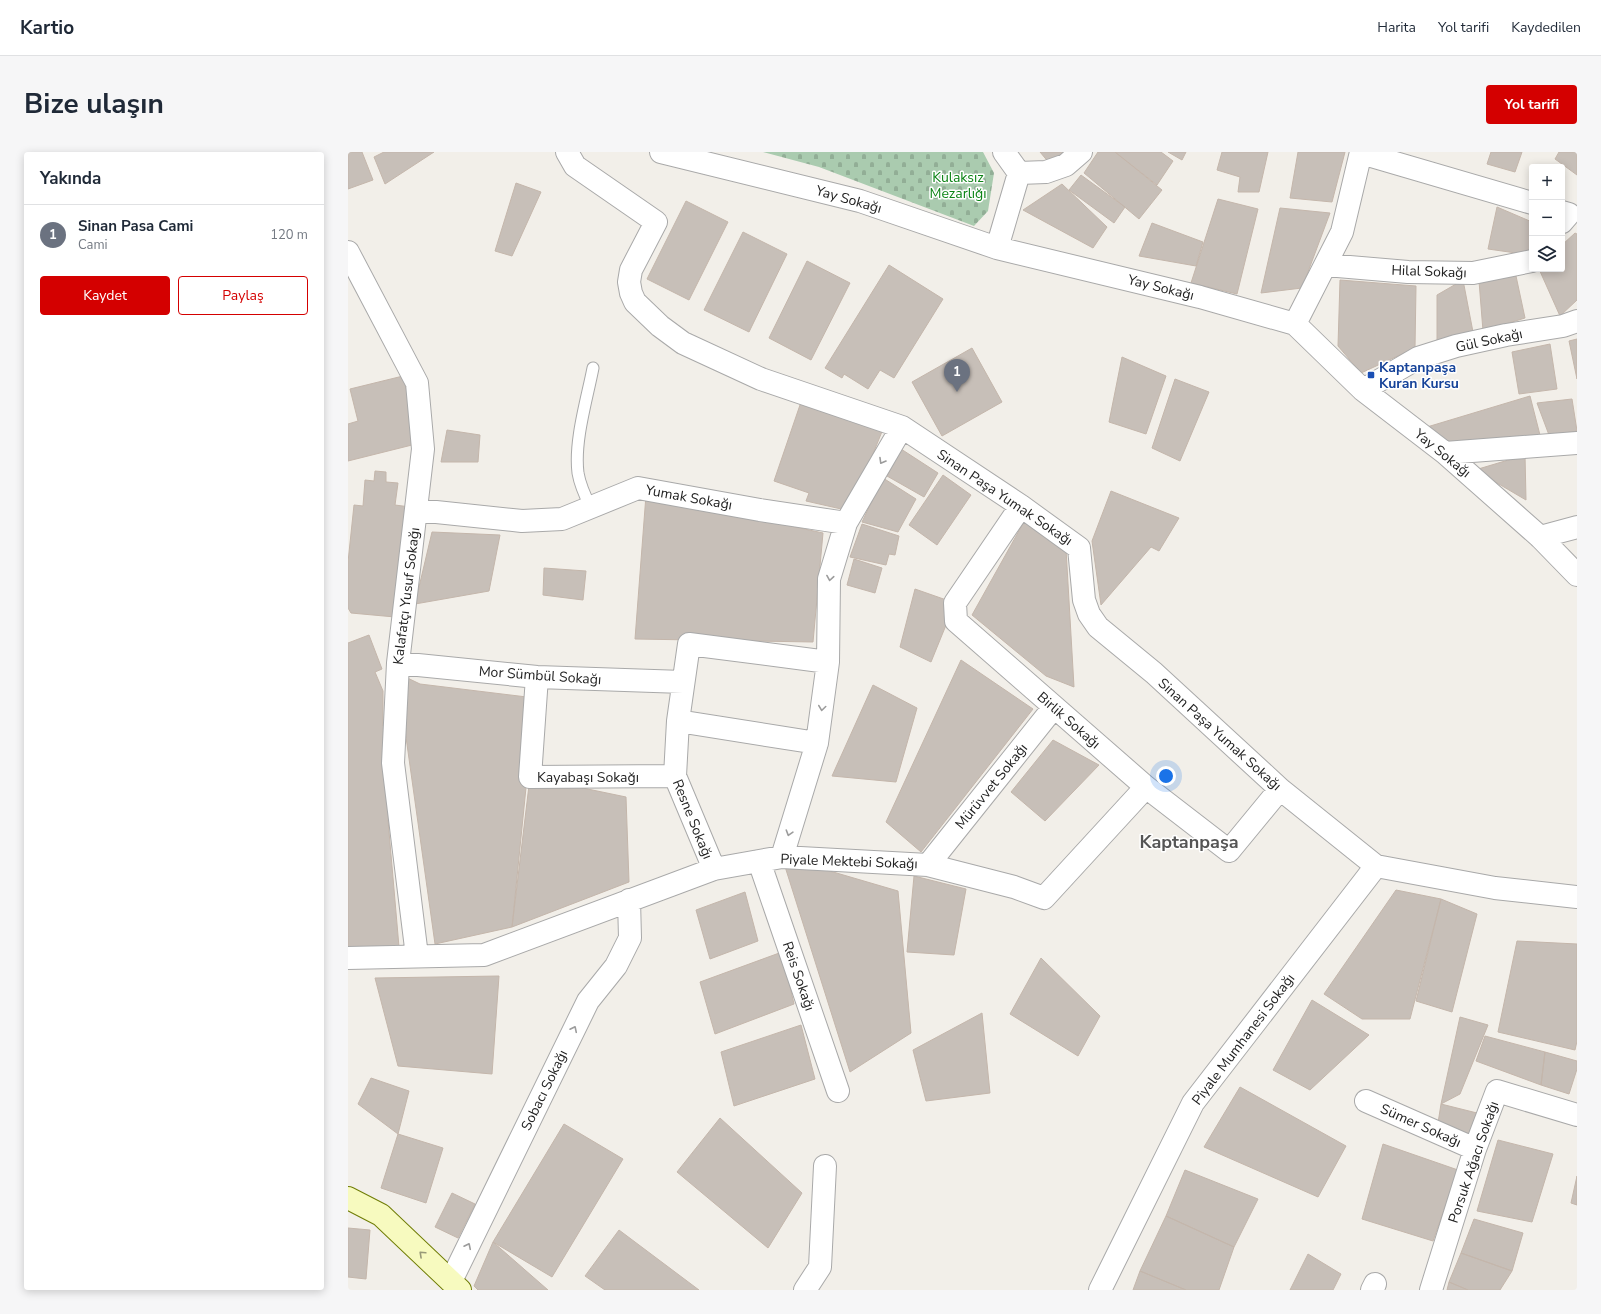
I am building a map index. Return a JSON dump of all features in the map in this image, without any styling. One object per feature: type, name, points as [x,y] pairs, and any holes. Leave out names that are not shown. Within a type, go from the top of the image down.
[{"type":"street","name":"Sinan Paşa Yumak Sokağı","points":[[567,152],[575,166],[656,222],[631,270],[629,282],[631,293],[635,302],[660,326],[683,343],[754,376],[902,427],[1021,506],[1079,548],[1084,600],[1089,614],[1098,627],[1154,673],[1280,789],[1376,866],[1495,888],[1577,897]]},
{"type":"street","name":"Yay Sokağı","points":[[661,152],[860,201],[996,248],[1200,297],[1295,324],[1363,390],[1445,453],[1540,537],[1577,575]]},
{"type":"street","points":[[1004,152],[1019,172]]},
{"type":"street","points":[[1019,172],[1046,172],[1066,166],[1081,152]]},
{"type":"street","points":[[1295,324],[1342,232],[1361,152],[1529,202]]},
{"type":"street","points":[[996,248],[1019,172]]},
{"type":"street","points":[[1565,213],[1569,214],[1565,219]]},
{"type":"street","name":"Kalafatçı Yusuf Sokağı","points":[[348,252],[418,383],[423,449],[398,663],[393,763],[418,956]]},
{"type":"street","name":"Hilal Sokağı","points":[[1326,265],[1408,272],[1473,273],[1529,262]]},
{"type":"street","name":"Gül Sokağı","points":[[1363,390],[1418,358],[1463,345],[1506,335],[1563,326],[1577,321]]},
{"type":"street","points":[[782,857],[817,743],[828,662],[829,579],[846,523],[902,427]]},
{"type":"street","points":[[1445,453],[1577,443]]},
{"type":"street","name":"Yumak Sokağı","points":[[417,510],[522,521],[562,519],[638,488],[760,510],[846,523]]},
{"type":"street","name":"Birlik Sokağı","points":[[1021,506],[954,604],[956,621],[1146,787],[1229,851],[1280,789]]},
{"type":"street","points":[[1540,537],[1577,527]]},
{"type":"street","name":"Resne Sokağı","points":[[714,869],[675,776],[678,721],[689,644],[828,662]]},
{"type":"street","name":"Mor Sümbül Sokağı","points":[[398,663],[537,677],[683,682]]},
{"type":"street","name":"Kayabaşı Sokağı","points":[[537,677],[530,777],[675,776]]},
{"type":"street","name":"Mürüvvet Sokağı","points":[[928,865],[1054,707]]},
{"type":"street","points":[[678,721],[817,743]]},
{"type":"street","name":"Piyale Mektebi Sokağı","points":[[348,958],[484,955],[714,869],[782,857],[928,865],[1014,887],[1044,898],[1146,787]]},
{"type":"street","name":"Reis Sokağı","points":[[759,860],[838,1091]]},
{"type":"street","name":"Piyale Mumhanesi Sokağı","points":[[1100,1290],[1193,1103],[1376,866]]},
{"type":"street","name":"Sobacı Sokağı","points":[[456,1286],[588,1001],[616,966],[630,938],[629,900]]},
{"type":"street","name":"Porsuk Ağacı Sokağı","points":[[1431,1290],[1474,1149],[1497,1091],[1577,1115]]},
{"type":"street","name":"Sümer Sokağı","points":[[1366,1101],[1474,1149]]},
{"type":"street","points":[[805,1290],[820,1267],[825,1166]]},
{"type":"street","points":[[348,1198],[381,1215],[456,1286]]},
{"type":"lane","points":[[591,508],[583,491],[578,473],[577,455],[593,368]]},
{"type":"green space","name":"Kulaksız Mezarlığı","points":[[763,152],[983,152],[994,173],[988,211],[974,226],[819,167]]},
{"type":"building","points":[[348,152],[362,152],[373,180],[348,189]]},
{"type":"building","points":[[384,152],[434,152],[385,184],[374,157]]},
{"type":"building","points":[[1040,152],[1066,152],[1050,164]]},
{"type":"building","points":[[1098,152],[1115,152],[1162,190],[1139,219],[1084,173]]},
{"type":"building","points":[[1115,152],[1161,152],[1173,161],[1157,185]]},
{"type":"building","points":[[1168,152],[1186,152],[1182,160]]},
{"type":"building","points":[[1222,152],[1268,152],[1259,192],[1238,192],[1240,177],[1217,170]]},
{"type":"building","points":[[1298,152],[1345,152],[1332,202],[1290,198]]},
{"type":"building","points":[[1491,152],[1522,152],[1515,172],[1487,164]]},
{"type":"building","points":[[1559,152],[1577,152],[1577,175],[1565,166],[1565,164],[1562,164],[1555,159]]},
{"type":"building","points":[[1081,175],[1125,207],[1114,223],[1069,190]]},
{"type":"building","points":[[516,183],[541,192],[512,256],[495,251]]},
{"type":"building","points":[[1062,184],[1107,227],[1093,248],[1023,210]]},
{"type":"building","points":[[1218,199],[1258,209],[1237,294],[1191,283]]},
{"type":"building","points":[[686,201],[728,222],[689,300],[647,279]]},
{"type":"building","points":[[1497,207],[1529,221],[1529,255],[1488,249]]},
{"type":"building","points":[[1280,208],[1330,213],[1302,288],[1261,293]]},
{"type":"building","points":[[1152,223],[1203,242],[1196,266],[1139,256]]},
{"type":"building","points":[[743,232],[787,254],[749,332],[704,310]]},
{"type":"building","points":[[1575,233],[1577,234],[1577,300],[1560,316],[1540,272],[1565,272],[1565,242]]},
{"type":"building","points":[[807,261],[850,283],[811,360],[769,338]]},
{"type":"building","points":[[889,265],[943,299],[894,378],[880,370],[868,389],[844,374],[842,378],[825,368]]},
{"type":"building","points":[[1516,276],[1525,318],[1483,331],[1479,281]]},
{"type":"building","points":[[1340,280],[1416,286],[1415,348],[1361,373],[1338,346]]},
{"type":"building","points":[[1463,280],[1473,332],[1437,343],[1437,295]]},
{"type":"building","points":[[1577,339],[1577,379],[1569,341]]},
{"type":"building","points":[[1550,344],[1557,389],[1519,394],[1512,352]]},
{"type":"building","points":[[972,348],[1002,402],[942,436],[912,382]]},
{"type":"building","points":[[1122,357],[1166,376],[1146,434],[1109,422]]},
{"type":"building","points":[[403,376],[420,443],[348,461],[348,424],[358,421],[350,389]]},
{"type":"building","points":[[1175,379],[1209,392],[1180,461],[1152,448]]},
{"type":"building","points":[[1530,396],[1541,439],[1453,446],[1427,427]]},
{"type":"building","points":[[1572,399],[1577,431],[1549,435],[1537,403]]},
{"type":"building","points":[[801,402],[883,429],[850,511],[806,501],[809,493],[774,481]]},
{"type":"building","points":[[447,430],[480,435],[478,462],[441,462]]},
{"type":"building","points":[[901,449],[938,473],[924,497],[887,476]]},
{"type":"building","points":[[1525,455],[1526,500],[1475,470]]},
{"type":"building","points":[[375,471],[386,472],[386,482],[398,483],[395,505],[410,507],[395,617],[351,613],[348,608],[348,562],[354,505],[363,506],[365,480],[374,481]]},
{"type":"building","points":[[943,475],[971,495],[937,545],[909,525]]},
{"type":"building","points":[[883,478],[916,499],[898,532],[862,522]]},
{"type":"building","points":[[1111,491],[1179,518],[1159,551],[1151,547],[1101,605],[1092,541]]},
{"type":"building","points":[[646,495],[823,533],[813,642],[635,639]]},
{"type":"building","points":[[1025,520],[1066,549],[1074,687],[1046,676],[972,615]]},
{"type":"building","points":[[862,524],[899,536],[895,555],[889,554],[886,565],[850,557]]},
{"type":"building","points":[[432,532],[500,535],[489,591],[415,604]]},
{"type":"building","points":[[854,559],[882,568],[875,593],[847,585]]},
{"type":"building","points":[[544,568],[586,571],[583,600],[543,595]]},
{"type":"building","points":[[915,589],[955,603],[931,662],[900,647]]},
{"type":"building","points":[[369,635],[382,669],[375,672],[383,691],[383,726],[387,726],[391,820],[388,820],[399,947],[348,952],[348,643]]},
{"type":"building","points":[[961,660],[1033,709],[921,852],[886,822]]},
{"type":"building","points":[[397,673],[420,684],[535,698],[512,927],[435,944]]},
{"type":"building","points":[[873,685],[917,708],[896,782],[832,776]]},
{"type":"building","points":[[1053,740],[1099,765],[1045,821],[1011,792]]},
{"type":"building","points":[[530,777],[626,797],[629,882],[512,927]]},
{"type":"building","points":[[782,857],[898,891],[911,1033],[850,1072]]},
{"type":"building","points":[[914,876],[966,889],[954,955],[907,952]]},
{"type":"building","points":[[1396,890],[1441,899],[1410,1019],[1362,1019],[1324,994]]},
{"type":"building","points":[[745,892],[758,941],[710,959],[696,910]]},
{"type":"building","points":[[1441,899],[1477,914],[1452,1012],[1416,1001]]},
{"type":"building","points":[[1517,941],[1577,944],[1577,1041],[1575,1050],[1498,1032]]},
{"type":"building","points":[[782,952],[794,1004],[715,1034],[700,982]]},
{"type":"building","points":[[1041,958],[1100,1016],[1078,1056],[1010,1014]]},
{"type":"building","points":[[499,976],[492,1074],[398,1066],[375,978]]},
{"type":"building","points":[[1312,1000],[1369,1035],[1310,1090],[1273,1070]]},
{"type":"building","points":[[982,1013],[990,1093],[926,1101],[913,1050]]},
{"type":"building","points":[[1460,1017],[1488,1025],[1460,1094],[1441,1104]]},
{"type":"building","points":[[801,1025],[815,1079],[734,1106],[721,1052]]},
{"type":"building","points":[[1485,1036],[1545,1052],[1541,1085],[1476,1061]]},
{"type":"building","points":[[1545,1052],[1577,1061],[1577,1069],[1569,1094],[1541,1085]]},
{"type":"building","points":[[371,1078],[409,1091],[398,1134],[358,1104]]},
{"type":"building","points":[[1240,1087],[1346,1146],[1318,1197],[1204,1147]]},
{"type":"building","points":[[1441,1104],[1477,1113],[1471,1138],[1438,1123]]},
{"type":"building","points":[[720,1118],[802,1193],[768,1248],[677,1172]]},
{"type":"building","points":[[564,1124],[623,1159],[552,1277],[493,1242]]},
{"type":"building","points":[[398,1134],[443,1148],[426,1203],[381,1188]]},
{"type":"building","points":[[1498,1140],[1553,1154],[1532,1222],[1477,1211]]},
{"type":"building","points":[[1383,1144],[1458,1170],[1433,1241],[1362,1219]]},
{"type":"building","points":[[1185,1170],[1258,1199],[1234,1247],[1166,1216]]},
{"type":"building","points":[[1577,1176],[1577,1205],[1571,1203]]},
{"type":"building","points":[[452,1193],[475,1204],[458,1238],[435,1227]]},
{"type":"building","points":[[1166,1216],[1234,1247],[1219,1290],[1186,1290],[1140,1271]]},
{"type":"building","points":[[1474,1219],[1523,1233],[1512,1271],[1461,1253]]},
{"type":"building","points":[[348,1228],[370,1230],[366,1279],[348,1277]]},
{"type":"building","points":[[619,1230],[699,1290],[605,1290],[585,1276]]},
{"type":"building","points":[[493,1242],[548,1290],[478,1290],[474,1286]]},
{"type":"building","points":[[1461,1253],[1512,1271],[1500,1290],[1468,1290],[1449,1282]]},
{"type":"building","points":[[1308,1254],[1341,1274],[1333,1290],[1290,1290]]},
{"type":"building","points":[[1140,1271],[1186,1290],[1133,1290]]},
{"type":"building","points":[[1449,1282],[1468,1290],[1447,1290]]},
{"type":"place","name":"Kaptanpaşa Kuran Kursu","points":[[1371,375]]},
{"type":"place","name":"Sinan Pasa Cami","points":[[957,392]]},
{"type":"district","name":"Kaptanpaşa","points":[[1189,842]]}]
